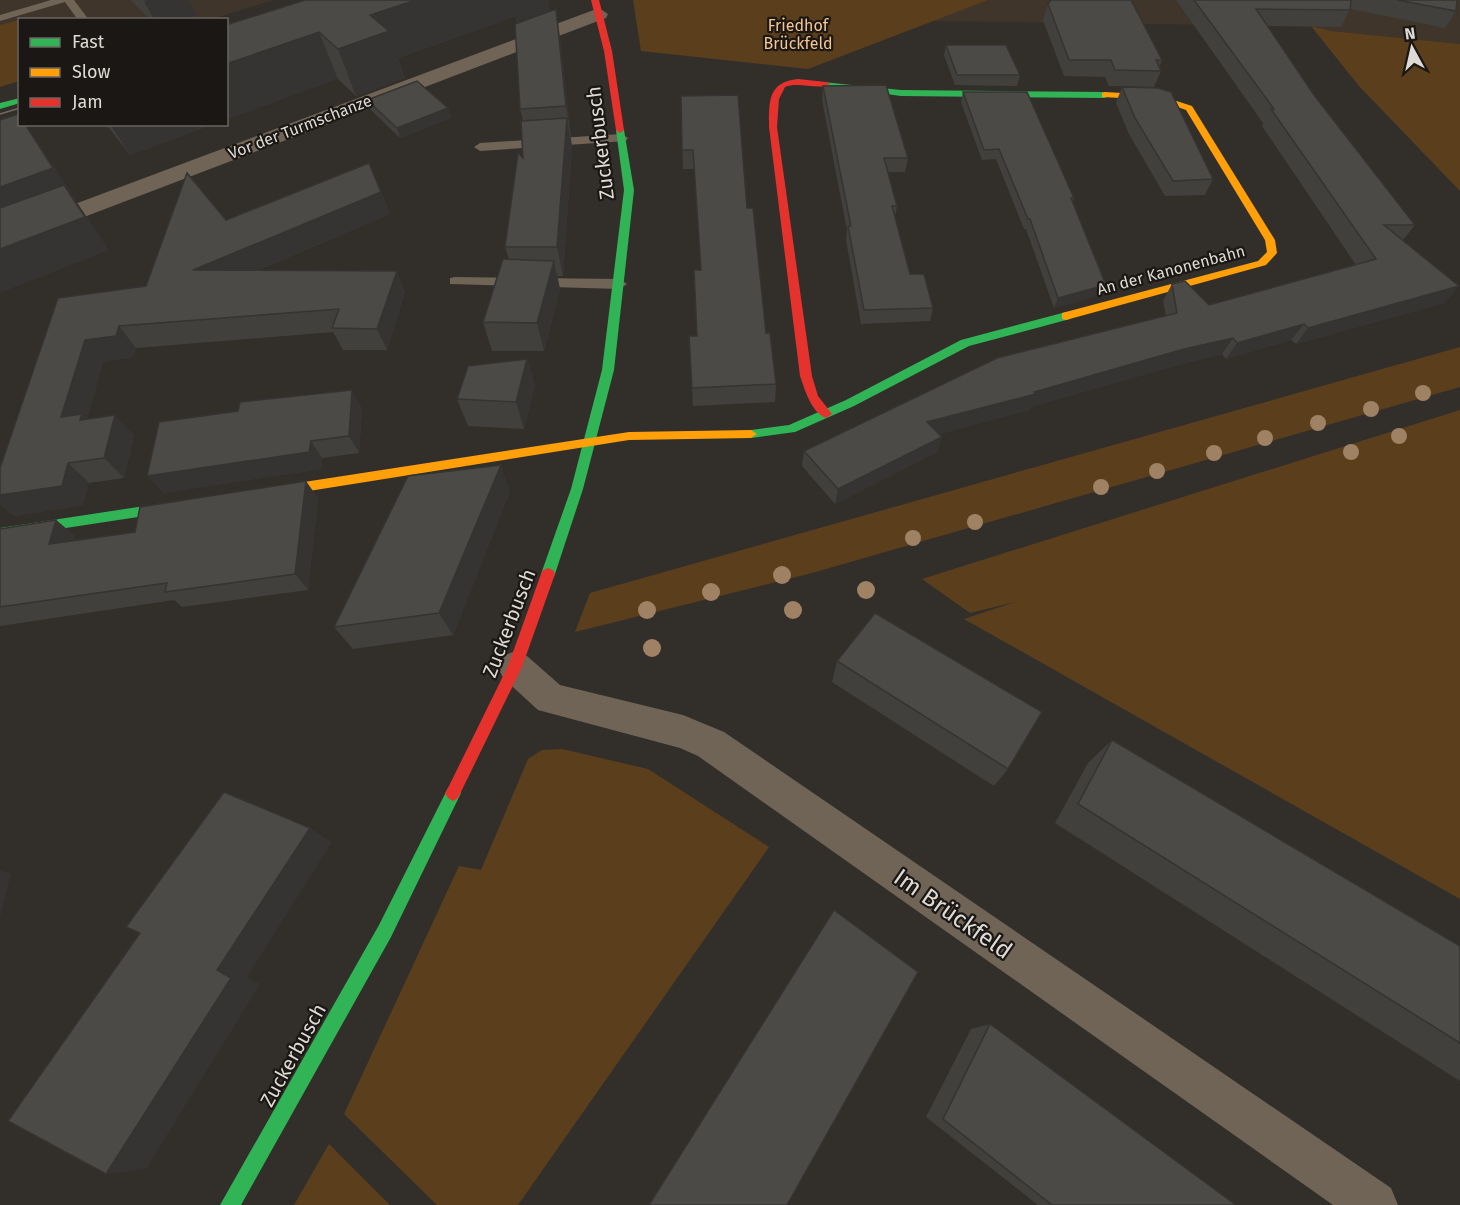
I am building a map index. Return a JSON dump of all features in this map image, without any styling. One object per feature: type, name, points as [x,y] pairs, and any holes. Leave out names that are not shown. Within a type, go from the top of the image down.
[{"type":"street","name":"Zuckerbusch","points":[[230,1205],[385,931],[515,667],[563,532],[590,442],[608,370],[620,284],[629,190],[608,51],[597,7]]},
{"type":"street","name":"Vor der Turmschanze","points":[[0,241],[597,7]]},
{"type":"street","name":"An der Kanonenbahn","points":[[590,442],[629,436],[738,436],[791,429],[826,414],[965,343],[1262,263],[1272,253],[1270,240],[1189,108],[1174,100],[1152,96],[901,93],[821,82],[791,82],[780,86],[773,96],[773,127],[806,376],[813,397],[826,414]]},
{"type":"street","points":[[0,106],[18,101]]},
{"type":"street","points":[[246,496],[590,442]]},
{"type":"street","points":[[0,533],[199,503]]},
{"type":"street","name":"Im Brückfeld","points":[[515,667],[550,699],[682,732],[711,744],[1374,1205]]},
{"type":"lane","points":[[0,18],[62,0]]},
{"type":"lane","points":[[69,0],[82,18]]},
{"type":"lane","points":[[480,147],[622,138]]},
{"type":"lane","points":[[455,281],[620,284]]},
{"type":"shaded area","points":[[0,0],[274,0],[215,18],[18,18],[18,81],[0,87]]},
{"type":"shaded area","points":[[988,0],[1460,0],[1460,44],[1331,31],[1311,26],[928,21]]},
{"type":"green space","name":"Friedhof Brückfeld","points":[[633,0],[988,0],[808,69],[641,51]]},
{"type":"green space","points":[[18,20],[18,81],[0,87],[0,25]]},
{"type":"green space","points":[[1311,26],[1331,31],[1460,44],[1460,191],[1359,86]]},
{"type":"green space","points":[[1460,347],[1460,387],[812,573],[575,632],[590,593]]},
{"type":"green space","points":[[1460,410],[1460,899],[964,619],[1015,602],[970,613],[922,579]]},
{"type":"green space","points":[[562,749],[648,769],[769,847],[518,1205],[437,1205],[344,1114],[459,866],[481,870],[528,759],[542,750]]},
{"type":"green space","points":[[329,1144],[390,1205],[294,1205]]},
{"type":"building","points":[[305,0],[416,0],[370,15],[389,31],[338,49],[319,32],[228,63],[228,24]]},
{"type":"building","points":[[1051,0],[1131,0],[1162,60],[1156,60],[1161,71],[1115,70],[1111,60],[1069,60],[1048,4]]},
{"type":"building","points":[[1194,0],[1351,0],[1350,10],[1256,9],[1314,95],[1415,225],[1384,225],[1459,286],[1308,328],[1304,324],[1237,343],[1233,338],[1184,349],[1034,392],[1036,394],[927,422],[942,437],[838,489],[804,451],[997,358],[1177,313],[1172,284],[1185,281],[1209,305],[1376,259],[1271,109],[1274,109]]},
{"type":"building","points":[[1397,0],[1457,0],[1456,11]]},
{"type":"building","points":[[556,9],[566,106],[520,109],[515,24]]},
{"type":"building","points":[[946,45],[1006,45],[1020,75],[957,75]]},
{"type":"building","points":[[417,81],[448,108],[397,128],[367,100]]},
{"type":"building","points":[[886,85],[908,158],[884,158],[897,206],[892,206],[910,274],[924,274],[933,308],[864,310],[848,226],[851,226],[823,86]]},
{"type":"building","points":[[1122,87],[1158,88],[1171,92],[1213,179],[1173,181],[1135,118]]},
{"type":"building","points":[[963,92],[1027,92],[1074,198],[1071,198],[1106,285],[1058,298],[1030,219],[1028,219],[999,149],[984,150]]},
{"type":"building","points":[[738,95],[747,208],[753,208],[766,333],[770,333],[776,384],[692,388],[689,336],[697,336],[694,270],[701,270],[693,150],[682,150],[681,96]]},
{"type":"building","points":[[18,114],[18,126],[26,126],[53,168],[0,187],[0,120]]},
{"type":"building","points":[[567,118],[557,247],[505,247],[518,153],[523,158],[521,121]]},
{"type":"building","points":[[369,163],[381,192],[193,270],[397,271],[377,329],[332,328],[339,309],[119,326],[116,336],[85,340],[61,417],[82,414],[80,420],[115,415],[104,458],[68,463],[62,486],[0,495],[0,468],[58,298],[146,286],[187,173],[226,220]]},
{"type":"building","points":[[64,185],[85,217],[0,249],[0,208]]},
{"type":"building","points":[[503,259],[554,261],[537,323],[483,322]]},
{"type":"building","points":[[527,359],[516,402],[457,399],[468,366]]},
{"type":"building","points":[[352,390],[349,436],[311,441],[309,452],[147,476],[159,422],[238,411],[240,402]]},
{"type":"building","points":[[501,465],[439,613],[334,627],[408,476]]},
{"type":"building","points":[[306,481],[295,574],[165,592],[167,583],[0,607],[0,529],[56,520],[49,544],[135,532],[140,507]]},
{"type":"building","points":[[875,613],[1042,712],[1008,769],[837,661]]},
{"type":"building","points":[[1112,740],[1460,946],[1460,1043],[1078,804]]},
{"type":"building","points":[[224,792],[310,828],[217,970],[231,978],[106,1174],[8,1121],[140,933],[126,927]]},
{"type":"building","points":[[834,910],[918,972],[787,1205],[649,1205]]},
{"type":"building","points":[[990,1024],[1236,1205],[1052,1205],[943,1119]]},
{"type":"tram line","points":[[0,114],[18,109]]},
{"type":"traffic: fast","points":[[826,84],[901,93],[1105,95]]},
{"type":"traffic: fast","points":[[0,106],[18,101]]},
{"type":"traffic: fast","points":[[548,574],[577,489],[608,370],[629,190],[620,130]]},
{"type":"traffic: fast","points":[[751,434],[791,429],[850,403],[965,343],[1066,316]]},
{"type":"traffic: fast","points":[[0,533],[184,505]]},
{"type":"traffic: fast","points":[[230,1205],[385,931],[453,793]]},
{"type":"traffic: slow","points":[[1066,316],[1262,263],[1272,253],[1270,240],[1189,108],[1158,97],[1105,95]]},
{"type":"traffic: slow","points":[[265,493],[629,436],[751,434]]},
{"type":"traffic: jam","points":[[595,0],[608,51],[620,130]]},
{"type":"traffic: jam","points":[[826,84],[798,81],[782,85],[775,99],[773,111],[773,127],[806,376],[813,397],[826,414]]},
{"type":"traffic: jam","points":[[453,793],[515,667],[548,574]]}]
